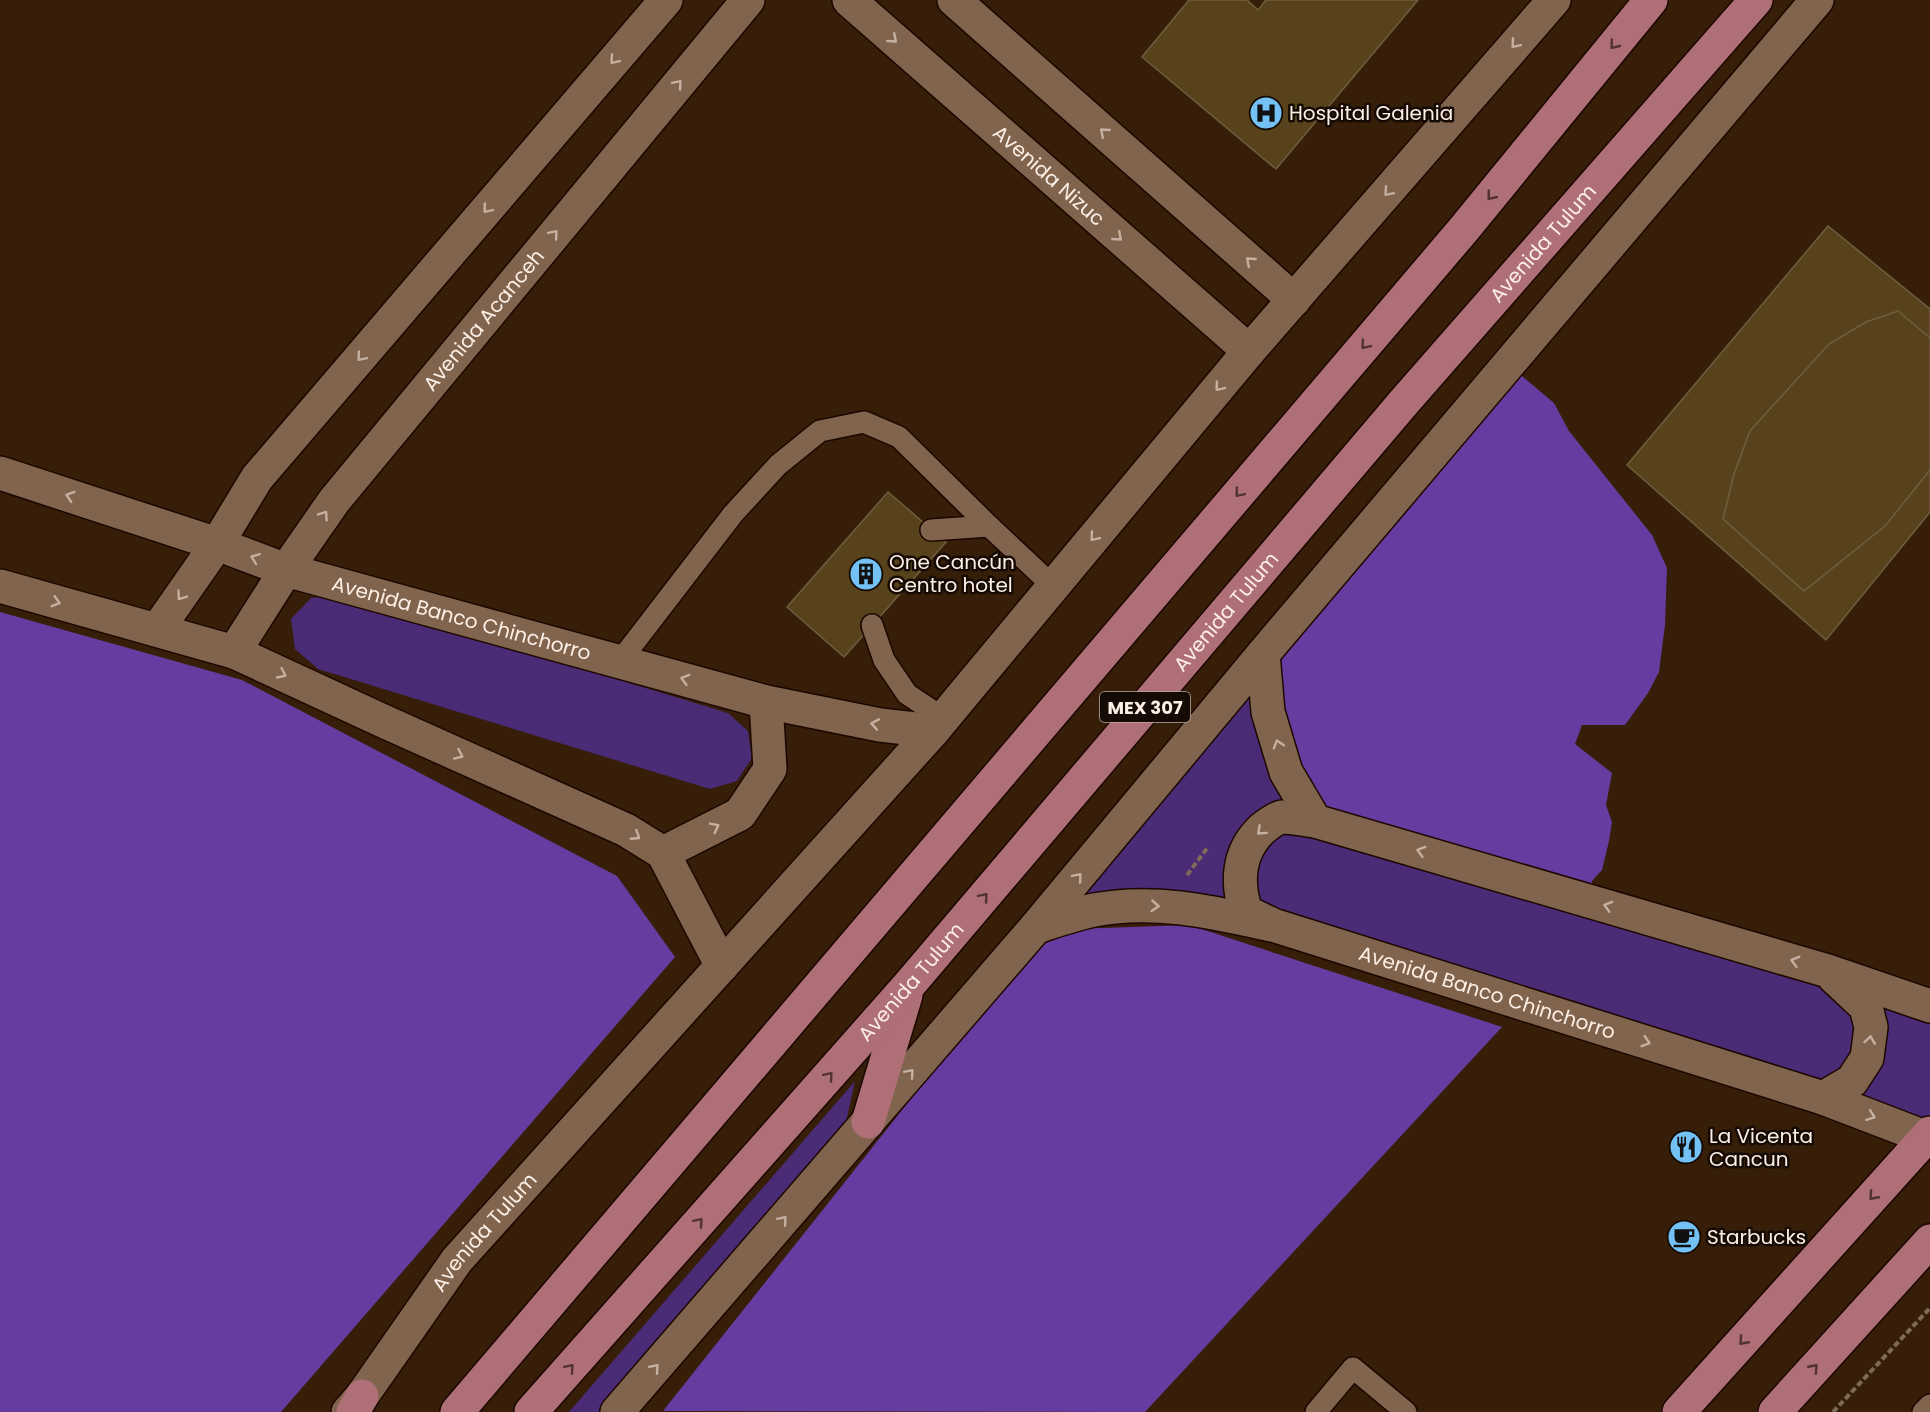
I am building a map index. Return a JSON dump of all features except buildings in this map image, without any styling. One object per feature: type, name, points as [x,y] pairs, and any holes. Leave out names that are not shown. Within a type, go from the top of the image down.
[{"type":"main road","name":"MEX 307","points":[[457,1412],[1464,229],[1652,0]]},
{"type":"main road","name":"Avenida Tulum","points":[[531,1412],[909,985],[1404,402],[1756,0]]},
{"type":"main road","points":[[868,1122],[909,985]]},
{"type":"main road","points":[[1679,1412],[1929,1136]]},
{"type":"main road","points":[[1775,1412],[1930,1241]]},
{"type":"street","points":[[157,630],[216,544],[257,478],[666,0]]},
{"type":"street","name":"Avenida Acanceh","points":[[234,652],[286,570],[334,501],[748,0]]},
{"type":"street","name":"Avenida Nizuc","points":[[849,0],[1249,351]]},
{"type":"street","points":[[954,0],[1294,300]]},
{"type":"street","name":"Avenida Tulum","points":[[354,1407],[457,1260],[938,725],[1249,351],[1554,0]]},
{"type":"street","points":[[617,1412],[1036,927],[1263,654],[1817,0]]},
{"type":"street","name":"Avenida Banco Chinchorro","points":[[0,472],[216,544],[286,570],[766,702],[880,725],[938,725]]},
{"type":"street","points":[[0,586],[234,652],[626,830],[663,853],[722,966]]},
{"type":"street","points":[[1263,654],[1268,712],[1286,772],[1315,820]]},
{"type":"street","points":[[663,853],[740,814],[771,769],[766,702]]},
{"type":"street","points":[[1276,926],[1246,912],[1239,879],[1246,850],[1265,827],[1280,817],[1315,820],[1828,971],[1930,1006]]},
{"type":"street","name":"Avenida Banco Chinchorro","points":[[1036,927],[1094,910],[1144,905],[1196,909],[1276,926],[1823,1098],[1929,1136]]},
{"type":"street","points":[[1823,1098],[1852,1081],[1867,1058],[1871,1028],[1866,1006],[1828,971]]},
{"type":"lane","points":[[620,661],[733,514],[778,465],[820,431],[864,422],[898,437],[1053,586]]},
{"type":"lane","points":[[931,530],[989,526]]},
{"type":"lane","points":[[872,625],[884,660],[907,694],[938,725]]},
{"type":"lane","points":[[1316,1412],[1353,1368],[1406,1412]]},
{"type":"lane","points":[[1923,1412],[1930,1405]]},
{"type":"path","points":[[1833,1412],[1930,1308]]},
{"type":"shaded area","points":[[1510,366],[1554,403],[1569,431],[1652,535],[1667,568],[1665,625],[1659,672],[1648,693],[1625,725],[1582,725],[1575,744],[1612,773],[1606,805],[1612,822],[1609,841],[1602,870],[1592,881],[1591,898],[1316,820],[1264,654]]},
{"type":"shaded area","points":[[339,595],[728,713],[748,731],[752,758],[737,781],[710,789],[318,669],[295,649],[291,619],[311,598]]},
{"type":"shaded area","points":[[0,612],[242,680],[617,876],[675,957],[281,1412],[0,1412]]},
{"type":"shaded area","points":[[1263,654],[1315,821],[1930,1006],[1930,1133],[1196,909],[1036,927]]},
{"type":"shaded area","points":[[1189,925],[1502,1027],[1145,1412],[663,1411],[1045,930]]},
{"type":"shaded area","points":[[855,1081],[846,1122],[604,1412],[569,1412]]},
{"type":"place","name":"Hospital Galenia","points":[[1266,113]]},
{"type":"place","name":"One Cancún Centro hotel","points":[[866,574]]},
{"type":"place","name":"La Vicenta Cancun","points":[[1686,1147]]},
{"type":"place","name":"Starbucks","points":[[1684,1237]]}]
